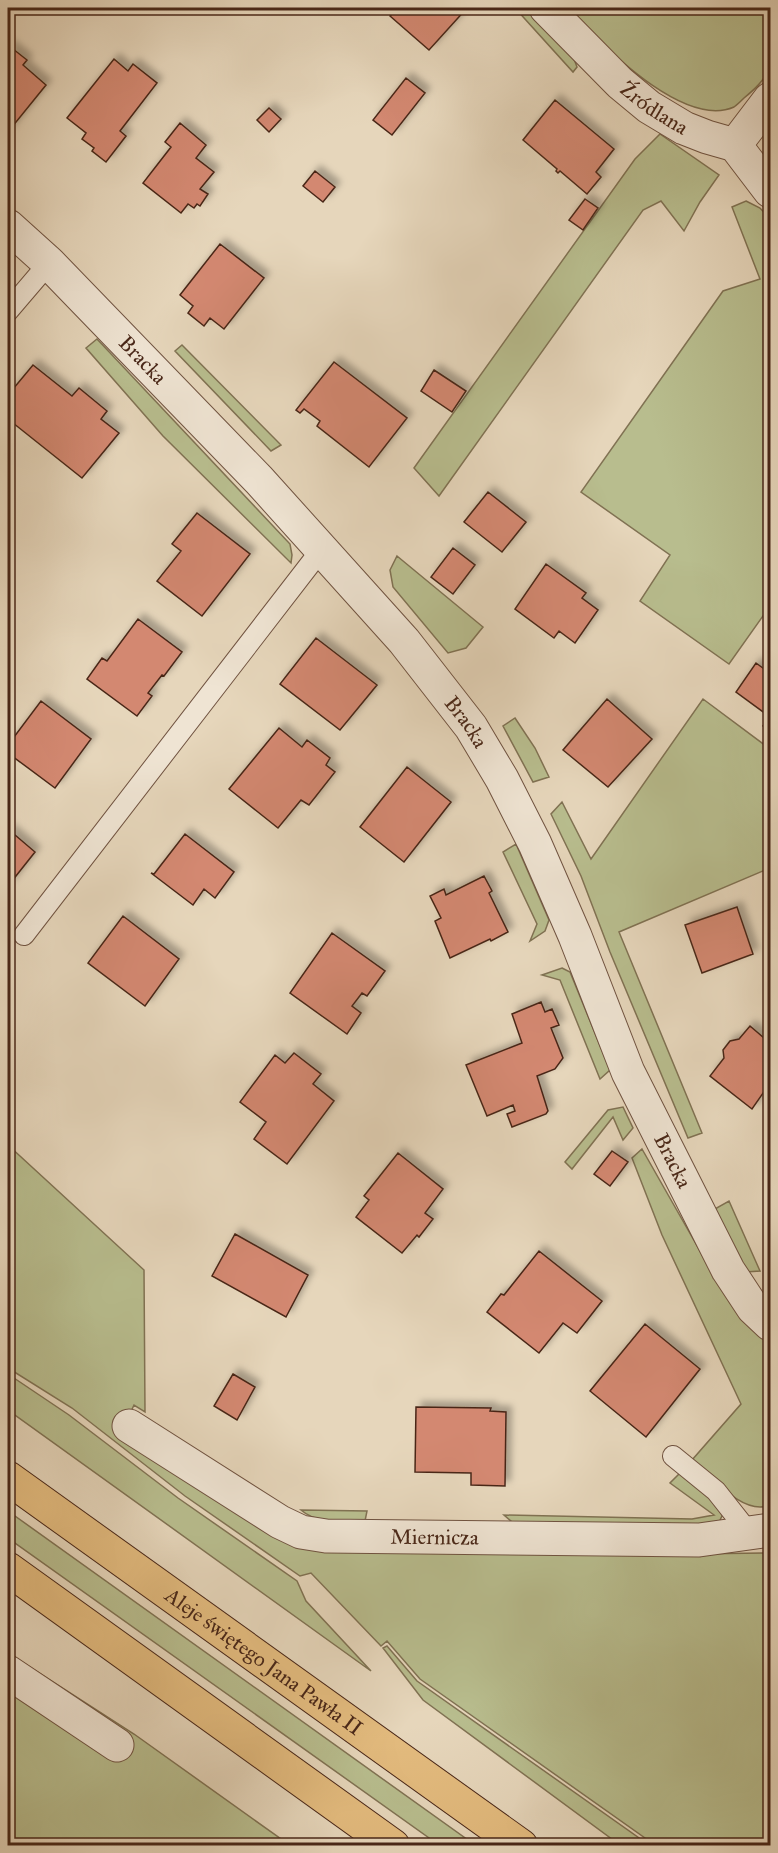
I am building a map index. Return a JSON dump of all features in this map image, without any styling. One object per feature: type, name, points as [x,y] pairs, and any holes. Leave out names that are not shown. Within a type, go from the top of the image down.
[{"type":"highway","name":"Aleje świętego Jana Pawła II","points":[[8,1478],[521,1845]]},
{"type":"highway","points":[[8,1569],[393,1845]]},
{"type":"street","name":"Źródlana","points":[[546,8],[605,68],[649,107],[684,128],[735,145]]},
{"type":"street","points":[[771,99],[735,145],[771,192]]},
{"type":"street","name":"Bracka","points":[[8,226],[49,262],[259,480],[404,641],[443,688],[471,727],[502,779],[536,844],[628,1072],[728,1270],[753,1308],[771,1324]]},
{"type":"street","name":"Miernicza","points":[[129,1426],[280,1522],[301,1532],[326,1536],[699,1540],[760,1532]]},
{"type":"street","points":[[8,1672],[117,1745]]},
{"type":"lane","points":[[8,311],[49,262]]},
{"type":"lane","points":[[24,935],[321,550]]},
{"type":"lane","points":[[673,1456],[716,1491],[760,1532]]},
{"type":"green space","points":[[515,8],[526,8],[574,59],[577,67],[573,72]]},
{"type":"green space","points":[[564,8],[770,8],[772,47],[770,67],[759,84],[734,107],[713,111],[690,106],[642,78]]},
{"type":"green space","points":[[660,134],[719,175],[700,202],[684,231],[661,201],[643,210],[439,496],[414,468],[635,159]]},
{"type":"green space","points":[[746,201],[760,208],[770,219],[770,606],[729,664],[640,601],[670,555],[581,492],[723,291],[760,279],[732,207]]},
{"type":"green space","points":[[97,339],[290,544],[291,563],[163,436],[86,348]]},
{"type":"green space","points":[[182,345],[281,445],[271,451],[175,351]]},
{"type":"green space","points":[[397,556],[483,627],[466,648],[448,653],[393,587],[390,570]]},
{"type":"green space","points":[[703,699],[770,749],[770,868],[619,932],[702,1133],[688,1138],[610,952],[581,876],[551,814],[562,802],[591,859]]},
{"type":"green space","points":[[515,718],[535,748],[549,777],[533,782],[503,726]]},
{"type":"green space","points":[[516,844],[549,920],[545,931],[530,941],[537,924],[503,852]]},
{"type":"green space","points":[[562,968],[570,972],[610,1070],[600,1079],[560,980],[542,975]]},
{"type":"green space","points":[[623,1107],[633,1128],[623,1140],[613,1117],[572,1169],[565,1162],[608,1110]]},
{"type":"green space","points":[[8,1145],[144,1270],[145,1412],[134,1405],[120,1435],[276,1534],[691,1554],[770,1553],[770,1845],[655,1845],[420,1679],[387,1641],[381,1646],[311,1573],[300,1576],[185,1496],[72,1408],[8,1368]]},
{"type":"green space","points":[[642,1149],[712,1272],[738,1308],[770,1343],[770,1505],[760,1507],[739,1500],[718,1485],[692,1460],[741,1404],[662,1235],[632,1158]]},
{"type":"green space","points":[[729,1201],[760,1271],[745,1272],[713,1210]]},
{"type":"green space","points":[[8,1374],[69,1415],[178,1498],[297,1581],[306,1601],[371,1671],[8,1410]]},
{"type":"green space","points":[[681,1472],[720,1506],[723,1514],[719,1522],[710,1527],[519,1528],[504,1515],[692,1519],[714,1515],[670,1483]]},
{"type":"green space","points":[[301,1510],[367,1511],[365,1521],[340,1521],[315,1518]]},
{"type":"green space","points":[[8,1511],[475,1845],[439,1845],[8,1538]]},
{"type":"green space","points":[[387,1646],[417,1681],[649,1845],[620,1845],[423,1700],[383,1648]]},
{"type":"green space","points":[[8,1653],[134,1734],[281,1839],[276,1845],[269,1839],[267,1842],[270,1846],[8,1845]]},
{"type":"building","points":[[398,8],[467,8],[429,50],[390,16]]},
{"type":"building","points":[[8,45],[27,60],[23,65],[46,85],[8,132]]},
{"type":"building","points":[[114,59],[128,71],[133,64],[157,83],[120,131],[126,136],[106,162],[92,151],[94,148],[82,139],[86,133],[67,118]]},
{"type":"building","points":[[406,78],[425,93],[392,135],[373,120]]},
{"type":"building","points":[[555,100],[614,149],[596,172],[601,177],[587,194],[560,171],[558,173],[557,169],[523,140]]},
{"type":"building","points":[[269,108],[281,119],[269,132],[257,120]]},
{"type":"building","points":[[180,123],[206,145],[196,158],[214,172],[200,189],[208,194],[200,206],[197,204],[194,208],[188,204],[181,213],[143,183],[171,147],[165,142]]},
{"type":"building","points":[[315,171],[335,187],[323,202],[303,186]]},
{"type":"building","points":[[585,199],[598,208],[583,230],[569,220]]},
{"type":"building","points":[[220,244],[264,278],[224,329],[210,318],[204,326],[188,313],[193,306],[180,295]]},
{"type":"building","points":[[334,362],[407,418],[369,467],[317,426],[320,421],[304,409],[300,413],[296,410]]},
{"type":"building","points":[[33,365],[72,396],[79,388],[107,411],[101,419],[119,433],[82,478],[8,419],[8,395]]},
{"type":"building","points":[[434,370],[466,391],[452,412],[421,391]]},
{"type":"building","points":[[488,492],[526,522],[502,552],[464,522]]},
{"type":"building","points":[[197,513],[250,554],[202,616],[157,581],[181,551],[172,544]]},
{"type":"building","points":[[453,548],[475,565],[453,594],[431,577]]},
{"type":"building","points":[[546,564],[586,593],[582,598],[598,610],[575,643],[559,631],[554,638],[515,609]]},
{"type":"building","points":[[138,619],[182,652],[148,693],[152,696],[137,716],[87,679],[102,658],[107,661]]},
{"type":"building","points":[[316,638],[377,685],[340,730],[280,684]]},
{"type":"building","points":[[756,663],[767,671],[770,666],[770,717],[736,692]]},
{"type":"building","points":[[607,699],[652,739],[608,787],[563,750]]},
{"type":"building","points":[[41,701],[91,739],[55,788],[8,753],[8,745]]},
{"type":"building","points":[[770,717],[770,732],[763,726]]},
{"type":"building","points":[[279,728],[302,747],[307,740],[330,758],[326,765],[335,772],[309,805],[301,800],[278,828],[229,789]]},
{"type":"building","points":[[407,767],[451,802],[404,862],[360,827]]},
{"type":"building","points":[[8,829],[35,852],[8,886]]},
{"type":"building","points":[[185,834],[234,872],[215,898],[204,889],[193,905],[151,873],[154,874]]},
{"type":"building","points":[[484,876],[492,891],[489,893],[508,932],[450,958],[435,921],[441,918],[430,896],[444,889],[446,895]]},
{"type":"building","points":[[737,907],[753,954],[702,973],[685,925]]},
{"type":"building","points":[[123,916],[179,959],[145,1006],[88,963]]},
{"type":"building","points":[[332,933],[385,971],[367,996],[362,993],[352,1006],[361,1013],[347,1034],[290,993]]},
{"type":"building","points":[[541,1002],[545,1012],[552,1009],[559,1025],[551,1028],[563,1058],[555,1069],[537,1076],[548,1111],[546,1114],[512,1127],[507,1114],[515,1111],[513,1105],[487,1116],[466,1065],[522,1043],[512,1014]]},
{"type":"building","points":[[750,1026],[770,1043],[770,1083],[752,1109],[710,1076],[724,1058],[723,1050],[730,1041],[739,1039]]},
{"type":"building","points":[[294,1053],[321,1074],[313,1084],[334,1101],[287,1164],[254,1139],[266,1122],[240,1102],[275,1055],[285,1063]]},
{"type":"building","points":[[612,1151],[628,1162],[610,1186],[594,1174]]},
{"type":"building","points":[[398,1153],[443,1189],[425,1213],[433,1219],[402,1253],[356,1217],[369,1200],[364,1196]]},
{"type":"building","points":[[235,1234],[308,1275],[286,1317],[212,1276]]},
{"type":"building","points":[[539,1251],[602,1301],[577,1333],[563,1323],[539,1353],[487,1312],[501,1294],[504,1295]]},
{"type":"building","points":[[645,1324],[700,1369],[646,1437],[590,1391]]},
{"type":"building","points":[[233,1374],[255,1387],[237,1420],[214,1406]]},
{"type":"building","points":[[416,1407],[491,1408],[490,1411],[506,1412],[505,1486],[471,1485],[471,1473],[415,1472]]}]
